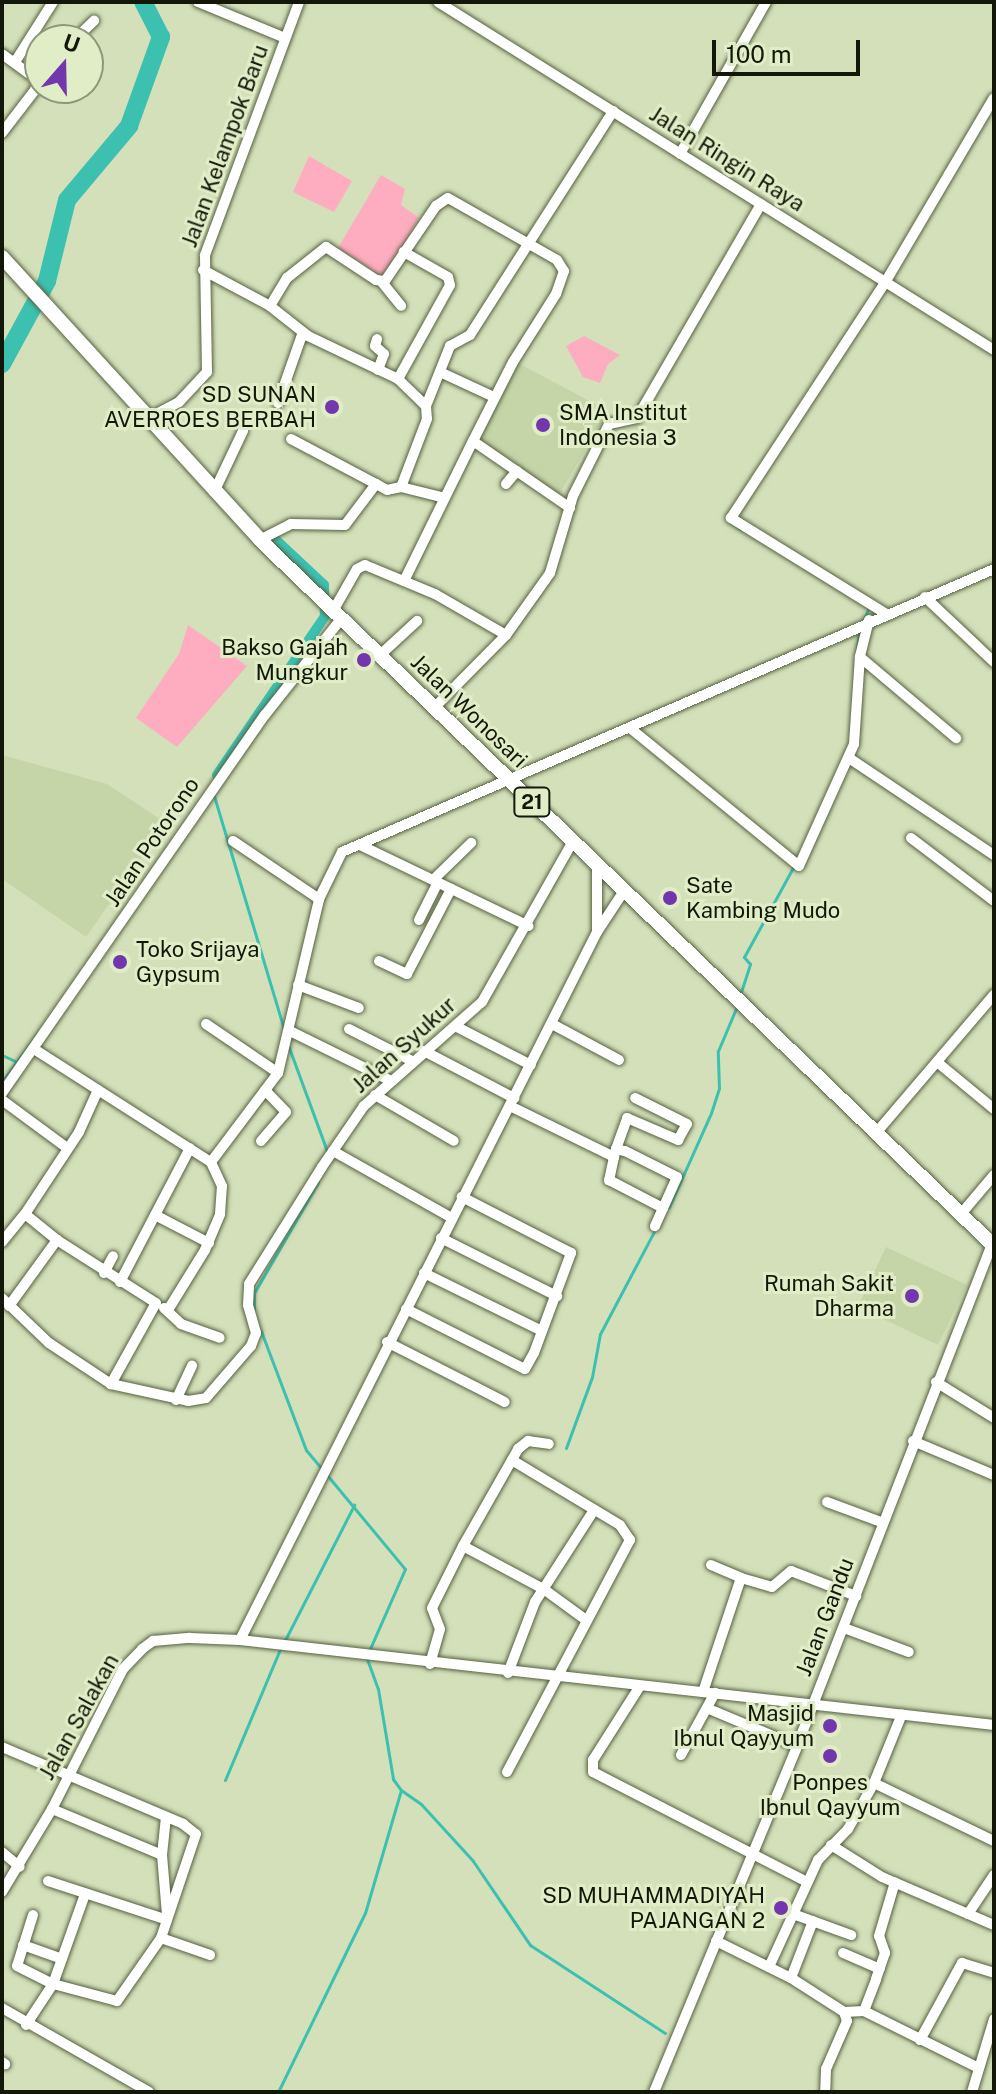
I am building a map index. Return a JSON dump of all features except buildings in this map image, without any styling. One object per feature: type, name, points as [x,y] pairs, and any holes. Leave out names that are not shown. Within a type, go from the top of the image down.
[{"type":"highway","name":"Jalan Wonosari","points":[[6,262],[260,540],[573,841],[597,868],[993,1245]]},
{"type":"street","points":[[15,62],[53,2]]},
{"type":"street","points":[[198,2],[285,38]]},
{"type":"street","name":"Jalan Kelampok Baru","points":[[147,419],[179,402],[207,372],[203,270],[299,2]]},
{"type":"street","name":"Jalan Ringin Raya","points":[[438,2],[994,350]]},
{"type":"street","points":[[680,154],[766,2]]},
{"type":"street","points":[[91,24],[94,21]]},
{"type":"street","points":[[2,54],[24,67]]},
{"type":"street","points":[[888,615],[731,518],[885,281],[994,98]]},
{"type":"street","points":[[2,133],[24,104]]},
{"type":"street","points":[[401,487],[427,419],[426,406],[450,346],[470,335],[613,111]]},
{"type":"street","points":[[381,281],[391,275],[436,206],[448,198],[557,260],[562,280],[494,397],[404,581],[506,635]]},
{"type":"street","points":[[434,708],[506,635],[550,573],[570,508],[609,424],[637,418],[761,204]]},
{"type":"street","points":[[270,306],[287,278],[319,249],[334,248],[381,281],[401,306]]},
{"type":"street","points":[[398,379],[450,285],[448,277],[404,252]]},
{"type":"street","points":[[203,270],[270,306],[303,332],[398,379],[426,406]]},
{"type":"street","points":[[278,403],[303,332]]},
{"type":"street","points":[[377,339],[375,346],[384,354],[378,370]]},
{"type":"street","points":[[440,372],[494,397]]},
{"type":"street","points":[[214,492],[243,431]]},
{"type":"street","points":[[291,439],[387,490],[401,487],[445,498]]},
{"type":"street","points":[[473,441],[570,508]]},
{"type":"street","points":[[506,484],[517,471]]},
{"type":"street","points":[[260,540],[291,524],[345,525],[376,484]]},
{"type":"street","name":"Jalan Potorono","points":[[2,1093],[361,566],[404,581]]},
{"type":"street","points":[[211,1162],[278,1073],[287,1050],[298,985],[319,899],[342,852],[506,777],[630,728],[869,620],[888,615],[994,569]]},
{"type":"street","points":[[925,597],[994,662]]},
{"type":"street","points":[[630,728],[793,863],[806,853],[849,758],[860,657],[869,620]]},
{"type":"street","points":[[379,656],[417,621]]},
{"type":"street","points":[[860,657],[956,738]]},
{"type":"street","points":[[849,758],[994,855]]},
{"type":"street","points":[[911,838],[994,901]]},
{"type":"street","points":[[233,841],[319,899]]},
{"type":"street","name":"Jalan Syukur","points":[[176,1400],[206,1398],[251,1346],[256,1333],[248,1305],[249,1284],[322,1167],[375,1095],[424,1051],[457,1027],[496,981],[573,841]]},
{"type":"street","points":[[419,920],[436,880],[471,843]]},
{"type":"street","points":[[360,845],[528,926]]},
{"type":"street","points":[[597,868],[597,932]]},
{"type":"street","points":[[379,961],[407,974],[451,889]]},
{"type":"street","points":[[240,1640],[387,1342],[597,932],[624,891]]},
{"type":"street","points":[[298,985],[359,1008]]},
{"type":"street","points":[[876,1133],[994,995]]},
{"type":"street","points":[[206,1024],[278,1073]]},
{"type":"street","points":[[552,1024],[619,1060]]},
{"type":"street","points":[[457,1027],[531,1065]]},
{"type":"street","points":[[349,1029],[412,1061]]},
{"type":"street","points":[[289,1034],[391,1081]]},
{"type":"street","points":[[34,1049],[211,1162],[222,1199],[209,1243],[168,1310]]},
{"type":"street","points":[[424,1051],[512,1102],[615,1153],[679,1178],[655,1226]]},
{"type":"street","points":[[937,1062],[994,1109]]},
{"type":"street","points":[[2,1242],[25,1214],[67,1148],[98,1090]]},
{"type":"street","points":[[261,1141],[286,1112],[265,1090]]},
{"type":"street","points":[[375,1095],[454,1141]]},
{"type":"street","points":[[635,1098],[687,1124],[678,1140],[627,1118],[609,1180],[663,1208]]},
{"type":"street","points":[[2,1100],[67,1148]]},
{"type":"street","points":[[120,1282],[190,1148]]},
{"type":"street","points":[[333,1152],[452,1218]]},
{"type":"street","points":[[961,1214],[994,1175]]},
{"type":"street","points":[[406,1309],[525,1369],[557,1296],[571,1253],[462,1197]]},
{"type":"street","points":[[25,1214],[104,1273],[168,1310],[181,1324],[220,1338]]},
{"type":"street","points":[[155,1215],[209,1243]]},
{"type":"street","points":[[441,1238],[557,1296]]},
{"type":"street","points":[[57,1240],[5,1302],[49,1343],[111,1384],[176,1400],[192,1366]]},
{"type":"street","name":"Jalan Gandu","points":[[654,2092],[797,1746],[856,1596],[881,1522],[993,1245]]},
{"type":"street","points":[[104,1273],[113,1256]]},
{"type":"street","points":[[424,1273],[542,1331]]},
{"type":"street","points":[[111,1384],[156,1303]]},
{"type":"street","points":[[387,1342],[505,1402]]},
{"type":"street","points":[[936,1382],[994,1418]]},
{"type":"street","points":[[430,1664],[440,1629],[432,1608],[463,1546],[512,1460],[528,1441],[549,1444]]},
{"type":"street","points":[[913,1441],[994,1475]]},
{"type":"street","points":[[507,1772],[560,1679],[586,1620],[630,1540],[620,1525],[512,1460]]},
{"type":"street","points":[[827,1502],[881,1522]]},
{"type":"street","points":[[508,1673],[535,1602],[594,1510]]},
{"type":"street","points":[[463,1546],[545,1590],[586,1620]]},
{"type":"street","points":[[711,1565],[741,1578],[775,1587],[783,1573],[791,1571],[856,1596]]},
{"type":"street","points":[[703,1692],[741,1578]]},
{"type":"street","points":[[844,1628],[909,1652]]},
{"type":"street","name":"Jalan Salakan","points":[[2,1892],[20,1867],[52,1809],[123,1669],[153,1641],[190,1638],[240,1640],[560,1679],[813,1702],[994,1725]]},
{"type":"street","points":[[640,1686],[593,1760],[593,1772],[750,1857],[807,1882]]},
{"type":"street","points":[[681,1755],[709,1709],[715,1693]]},
{"type":"street","points":[[709,1709],[797,1746]]},
{"type":"street","points":[[769,1967],[807,1882],[831,1845],[848,1829],[874,1783],[902,1714]]},
{"type":"street","points":[[2,1747],[67,1778],[166,1817],[196,1834],[161,1938],[117,2001],[53,1984],[17,1966],[33,1915]]},
{"type":"street","points":[[874,1783],[994,1841]]},
{"type":"street","points":[[52,1809],[162,1855]]},
{"type":"street","points":[[166,1817],[162,1855],[167,1918]]},
{"type":"street","points":[[831,1845],[849,1860],[994,1925]]},
{"type":"street","points":[[2,1852],[20,1867]]},
{"type":"street","points":[[968,1914],[994,1875]]},
{"type":"street","points":[[48,1881],[167,1918]]},
{"type":"street","points":[[864,2011],[880,1969],[885,1944],[879,1936],[895,1882]]},
{"type":"street","points":[[26,2025],[53,1984],[85,1894]]},
{"type":"street","points":[[793,1914],[851,1935]]},
{"type":"street","points":[[791,1978],[813,1921]]},
{"type":"street","points":[[161,1938],[210,1955]]},
{"type":"street","points":[[716,1941],[791,1978],[844,2012],[864,2011],[979,2068]]},
{"type":"street","points":[[23,1945],[62,1959]]},
{"type":"street","points":[[843,1953],[880,1969]]},
{"type":"street","points":[[920,2040],[962,1963],[994,1973]]},
{"type":"street","points":[[2,2008],[26,2025],[149,2092]]},
{"type":"street","points":[[825,2092],[826,2069],[847,2021],[844,2012]]},
{"type":"street","points":[[972,2092],[994,2019]]},
{"type":"shaded area","points":[[309,156],[352,181],[334,212],[293,192]]},
{"type":"shaded area","points":[[381,175],[405,189],[401,205],[419,218],[384,278],[338,248]]},
{"type":"shaded area","points":[[584,336],[620,355],[608,364],[600,383],[583,377],[566,346]]},
{"type":"shaded area","name":"SMA Institut Indonesia 3","points":[[518,363],[608,411],[559,495],[478,439]]},
{"type":"shaded area","points":[[188,625],[247,666],[177,747],[136,718],[179,654]]},
{"type":"shaded area","points":[[2,755],[107,784],[166,823],[86,937],[2,879]]},
{"type":"shaded area","name":"Rumah Sakit Dharma","points":[[886,1247],[967,1285],[938,1345],[858,1307]]},
{"type":"waterway","points":[[2,364],[47,281],[67,200],[129,126],[161,37],[143,2]]},
{"type":"waterway","points":[[727,519],[740,529]]},
{"type":"waterway","points":[[217,775],[325,616],[324,585],[276,540]]},
{"type":"waterway","points":[[863,622],[869,606]]},
{"type":"waterway","points":[[857,649],[859,632]]},
{"type":"waterway","points":[[214,796],[284,1030]]},
{"type":"waterway","points":[[740,995],[750,964],[744,957],[795,864]]},
{"type":"waterway","points":[[669,1207],[711,1113],[719,1088],[718,1051],[737,1006]]},
{"type":"waterway","points":[[2,1082],[38,1033]]},
{"type":"waterway","points":[[288,1045],[328,1154]]},
{"type":"waterway","points":[[2,1055],[17,1062]]},
{"type":"waterway","points":[[254,1309],[254,1293],[318,1182]]},
{"type":"waterway","points":[[566,1448],[592,1377],[600,1334],[656,1228]]},
{"type":"waterway","points":[[261,1331],[306,1450],[322,1469]]},
{"type":"waterway","points":[[327,1475],[405,1569],[369,1651]]},
{"type":"waterway","points":[[285,1640],[354,1505]]},
{"type":"waterway","points":[[225,1780],[281,1647]]},
{"type":"waterway","points":[[367,1659],[378,1689],[393,1779],[401,1790],[421,1804],[473,1861],[530,1945],[665,2033]]},
{"type":"waterway","points":[[278,2092],[365,1913],[401,1790]]},
{"type":"place","name":"SD SUNAN AVERROES BERBAH","points":[[332,407]]},
{"type":"place","name":"SMA Institut Indonesia 3","points":[[543,425]]},
{"type":"place","name":"Bakso Gajah Mungkur","points":[[364,660]]},
{"type":"place","name":"Sate Kambing Mudo","points":[[670,898]]},
{"type":"place","name":"Toko Srijaya Gypsum","points":[[120,962]]},
{"type":"place","name":"Rumah Sakit Dharma","points":[[912,1296]]},
{"type":"place","name":"Masjid Ibnul Qayyum","points":[[830,1726]]},
{"type":"place","name":"Ponpes Ibnul Qayyum","points":[[830,1756]]},
{"type":"place","name":"SD MUHAMMADIYAH PAJANGAN 2","points":[[781,1908]]}]
